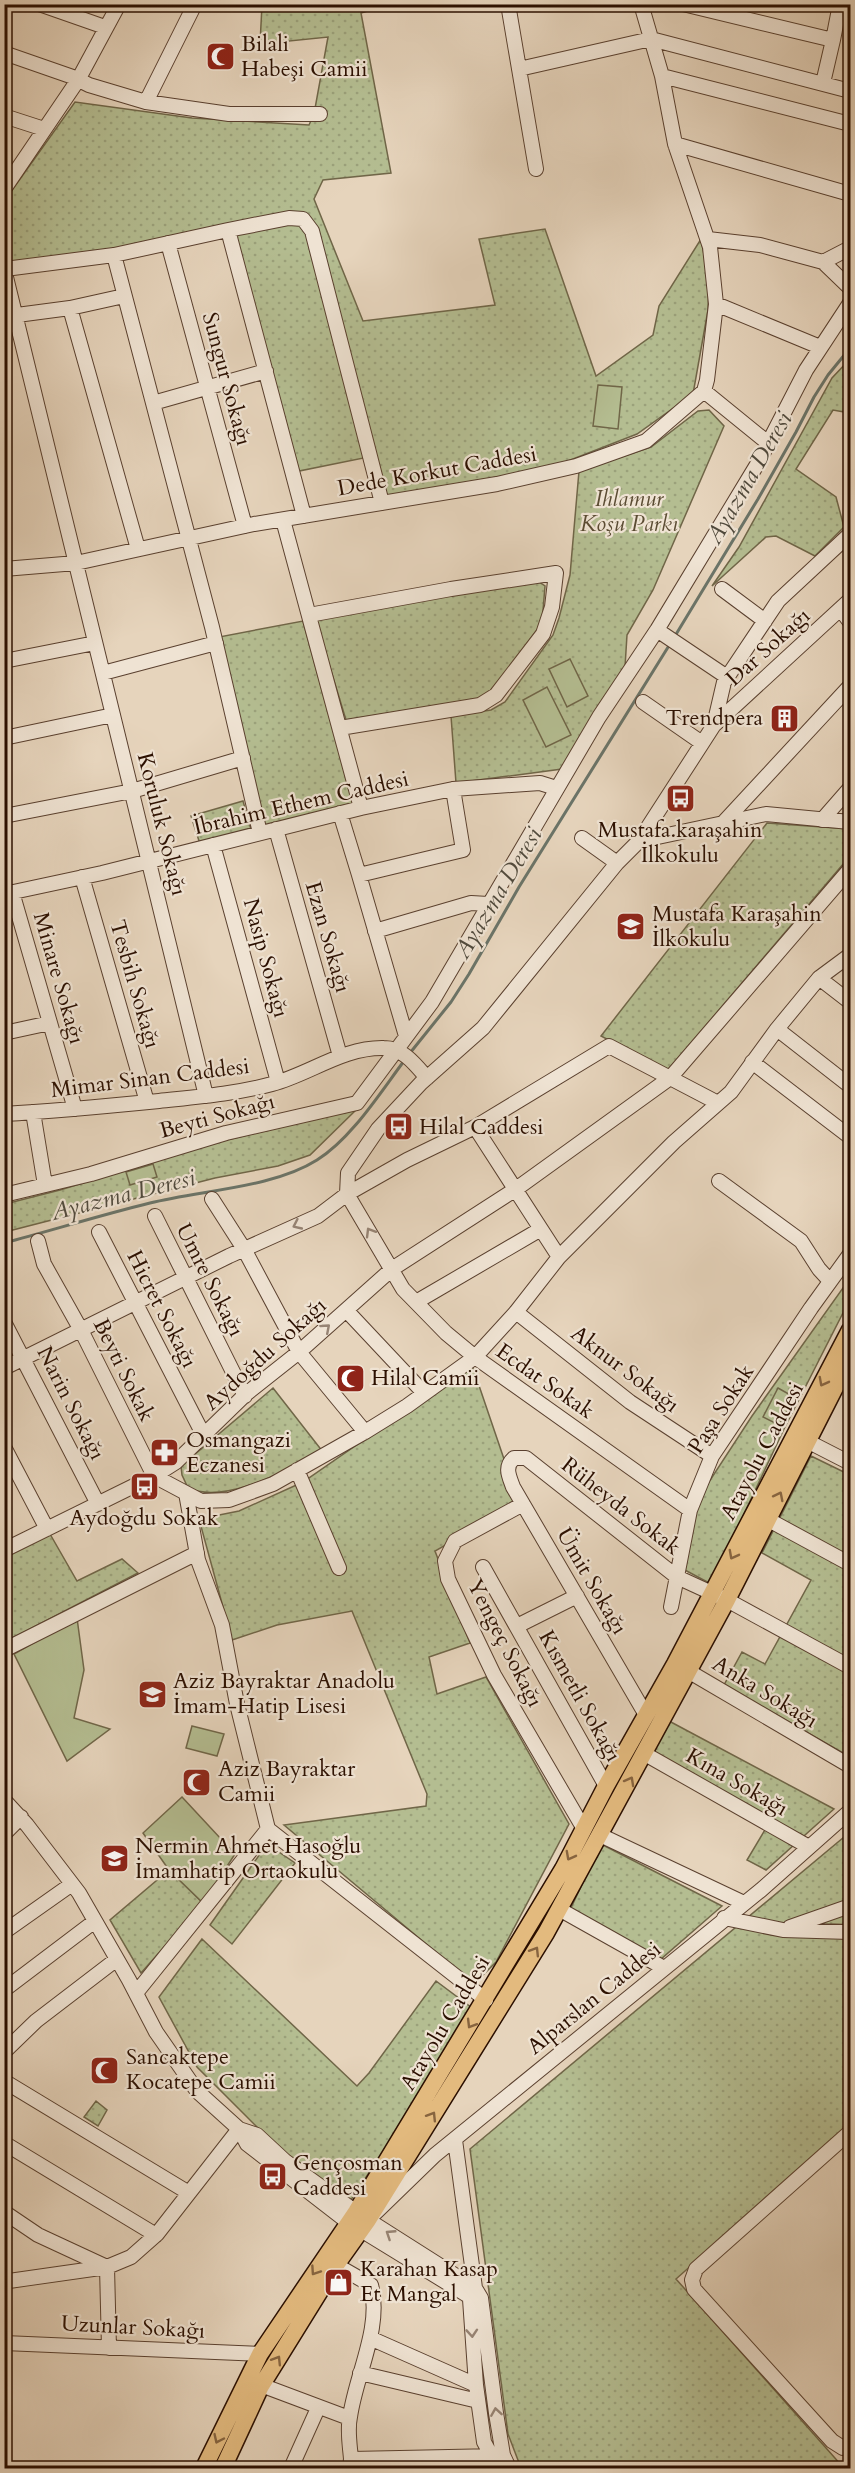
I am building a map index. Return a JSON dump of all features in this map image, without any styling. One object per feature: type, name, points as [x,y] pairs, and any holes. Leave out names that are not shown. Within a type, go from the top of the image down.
[{"type":"main road","name":"Atayolu Caddesi","points":[[223,2469],[254,2382],[260,2354],[415,2144],[560,1910],[688,1671],[720,1596],[850,1330]]},
{"type":"main road","name":"Atayolu Caddesi","points":[[204,2469],[254,2382],[336,2265],[358,2221],[563,1869],[646,1715],[767,1519],[849,1364]]},
{"type":"street","points":[[39,4],[102,26]]},
{"type":"street","points":[[4,176],[80,80],[112,4]]},
{"type":"street","points":[[4,189],[80,80],[119,4]]},
{"type":"street","points":[[146,102],[195,4]]},
{"type":"street","points":[[508,4],[536,170]]},
{"type":"street","points":[[641,4],[662,76],[675,144],[708,239],[716,304],[708,380],[704,391],[768,444]]},
{"type":"street","points":[[683,4],[833,40]]},
{"type":"street","points":[[823,83],[840,4]]},
{"type":"street","points":[[844,4],[850,5]]},
{"type":"street","points":[[519,69],[651,39],[850,91]]},
{"type":"street","points":[[4,52],[146,102],[229,114],[320,114]]},
{"type":"street","points":[[662,76],[850,124]]},
{"type":"street","points":[[4,116],[40,128]]},
{"type":"street","points":[[675,144],[850,194]]},
{"type":"street","points":[[5,269],[114,255],[289,218],[303,219],[312,231],[382,503]]},
{"type":"street","points":[[228,230],[304,516]]},
{"type":"street","points":[[708,239],[760,245],[823,262],[850,288]]},
{"type":"street","name":"Sungur Sokağı","points":[[168,243],[245,526]]},
{"type":"street","points":[[823,262],[850,248]]},
{"type":"street","points":[[114,255],[216,643],[260,833]]},
{"type":"street","name":"Koruluk Sokağı","points":[[5,269],[206,1096]]},
{"type":"street","points":[[16,315],[70,308],[124,296]]},
{"type":"street","name":"Beyti Sokağı","points":[[4,1195],[226,1133],[357,1103],[403,1054],[406,1036],[432,1002],[598,717],[667,637],[806,370],[850,303]]},
{"type":"street","points":[[716,304],[820,347]]},
{"type":"street","points":[[70,308],[138,549]]},
{"type":"street","points":[[153,403],[266,371]]},
{"type":"street","name":"Dede Korkut Caddesi","points":[[4,569],[75,563],[245,526],[497,484],[576,466],[646,441],[704,391]]},
{"type":"street","points":[[283,520],[361,808]]},
{"type":"street","points":[[347,1194],[348,1173],[378,1129],[427,1078],[483,1028],[617,863],[639,841],[714,725],[724,682],[778,601],[850,534]]},
{"type":"street","points":[[309,615],[451,589],[556,573],[552,607],[543,634],[496,695],[480,705],[340,728]]},
{"type":"street","points":[[722,589],[765,621]]},
{"type":"street","name":"Dar Sokağı","points":[[714,725],[850,600]]},
{"type":"street","points":[[840,610],[850,622]]},
{"type":"street","points":[[667,637],[728,677]]},
{"type":"street","points":[[4,661],[95,643]]},
{"type":"street","points":[[103,673],[216,643]]},
{"type":"street","points":[[723,823],[850,686]]},
{"type":"street","points":[[642,702],[702,743]]},
{"type":"street","points":[[4,738],[113,715]]},
{"type":"street","points":[[4,816],[132,791],[243,758]]},
{"type":"street","name":"İbrahim Ethem Caddesi","points":[[8,893],[149,861],[361,808],[453,789],[540,783],[556,788]]},
{"type":"street","points":[[822,819],[850,788]]},
{"type":"street","points":[[359,875],[464,850],[453,789]]},
{"type":"street","points":[[340,813],[406,1036]]},
{"type":"street","points":[[639,841],[766,814],[850,822]]},
{"type":"street","name":"Ezan Sokağı","points":[[276,829],[340,1056]]},
{"type":"street","points":[[582,838],[617,863]]},
{"type":"street","name":"Nasip Sokağı","points":[[213,845],[278,1082]]},
{"type":"street","name":"Aydoğdu Sokağı","points":[[4,1550],[154,1476],[176,1462],[245,1396],[299,1352],[392,1269],[516,1189],[670,1078],[850,869]]},
{"type":"street","name":"Tesbih Sokağı","points":[[82,877],[147,1102]]},
{"type":"street","name":"Minare Sokağı","points":[[8,893],[75,1109]]},
{"type":"street","points":[[375,932],[471,903],[488,904]]},
{"type":"street","points":[[154,1476],[201,1501],[229,1500],[273,1484],[365,1431],[475,1357],[516,1311],[559,1257],[674,1142],[731,1092],[777,1029],[819,978],[850,955]]},
{"type":"street","points":[[819,978],[850,1002]]},
{"type":"street","points":[[4,1033],[50,1023]]},
{"type":"street","points":[[777,1029],[850,1086]]},
{"type":"street","points":[[4,1368],[244,1249],[318,1216],[347,1194],[407,1160],[475,1127],[609,1046],[718,1103]]},
{"type":"street","name":"Mimar Sinan Caddesi","points":[[4,1114],[206,1096],[278,1082],[358,1049],[385,1048],[403,1054]]},
{"type":"street","points":[[403,1054],[427,1078]]},
{"type":"street","points":[[752,1062],[850,1137]]},
{"type":"street","points":[[33,1112],[45,1185]]},
{"type":"street","points":[[475,1127],[559,1257]]},
{"type":"street","points":[[719,1181],[801,1240],[830,1281]]},
{"type":"street","name":"Ecdat Sokak","points":[[347,1194],[403,1288],[446,1333],[475,1357],[690,1510]]},
{"type":"street","points":[[212,1199],[244,1249],[299,1352],[365,1431]]},
{"type":"street","name":"Umre Sokağı","points":[[155,1216],[245,1396]]},
{"type":"street","points":[[416,1302],[541,1229]]},
{"type":"street","name":"Hicret Sokağı","points":[[99,1232],[204,1436]]},
{"type":"street","name":"Beyti Sokak","points":[[38,1241],[44,1264],[81,1330],[154,1476]]},
{"type":"street","name":"Paşa Sokak","points":[[671,1607],[690,1510],[711,1456],[850,1254]]},
{"type":"street","points":[[346,1310],[424,1393]]},
{"type":"street","name":"Aknur Sokağı","points":[[516,1311],[630,1402],[711,1456]]},
{"type":"street","name":"Narin Sokağı","points":[[4,1322],[25,1358],[98,1504]]},
{"type":"street","points":[[807,1441],[850,1463]]},
{"type":"street","points":[[4,1447],[47,1529]]},
{"type":"street","name":"Rüheyda Sokak","points":[[508,1466],[514,1458],[526,1458],[677,1576],[720,1596],[850,1667]]},
{"type":"street","name":"Ümit Sokağı","points":[[508,1466],[510,1479],[522,1504],[646,1715]]},
{"type":"street","points":[[297,1470],[339,1568]]},
{"type":"street","points":[[186,1493],[197,1553],[222,1625],[237,1704],[268,1829],[486,2000]]},
{"type":"street","name":"Yengeç Sokağı","points":[[522,1504],[455,1541],[445,1561],[448,1579],[494,1675],[584,1829]]},
{"type":"street","points":[[767,1519],[850,1564]]},
{"type":"street","points":[[4,1650],[197,1553]]},
{"type":"street","name":"Kısmetli Sokağı","points":[[483,1567],[606,1786]]},
{"type":"street","name":"Kısmetli Sokağı","points":[[517,1626],[577,1596]]},
{"type":"street","name":"Anka Sokağı","points":[[688,1671],[850,1767]]},
{"type":"street","name":"Kına Sokağı","points":[[645,1754],[809,1847]]},
{"type":"street","points":[[4,1800],[21,1818],[72,1884],[117,1959],[156,2032],[196,2091],[239,2129],[247,2144],[358,2221],[481,2298],[498,2460]]},
{"type":"street","name":"Alparslan Caddesi","points":[[358,2221],[435,2155],[744,1903],[850,1811]]},
{"type":"street","points":[[4,1834],[21,1818]]},
{"type":"street","points":[[136,1993],[268,1829]]},
{"type":"street","points":[[600,1835],[744,1903]]},
{"type":"street","points":[[4,1932],[72,1884]]},
{"type":"street","points":[[783,1930],[850,1906]]},
{"type":"street","points":[[560,1910],[664,1968]]},
{"type":"street","points":[[723,1918],[783,1930],[850,1932]]},
{"type":"street","points":[[4,1990],[95,1921]]},
{"type":"street","points":[[4,2052],[36,2021],[117,1959]]},
{"type":"street","points":[[4,2081],[189,2193]]},
{"type":"street","points":[[4,2296],[7,2281],[106,2267],[131,2257],[156,2235],[239,2129]]},
{"type":"street","points":[[850,2132],[696,2269],[693,2280],[694,2289],[832,2441],[843,2448],[850,2447]]},
{"type":"street","points":[[455,2140],[471,2292],[476,2385],[484,2442],[498,2460],[509,2469]]},
{"type":"street","points":[[4,2143],[156,2235]]},
{"type":"street","points":[[415,2144],[424,2155],[435,2155]]},
{"type":"street","points":[[4,2212],[38,2235],[106,2267]]},
{"type":"street","points":[[336,2265],[371,2285],[375,2300],[369,2338],[349,2418],[350,2464],[476,2463],[498,2460]]},
{"type":"street","points":[[106,2267],[109,2348]]},
{"type":"street","points":[[369,2338],[476,2385]]},
{"type":"street","name":"Uzunlar Sokağı","points":[[4,2343],[260,2354]]},
{"type":"street","points":[[360,2373],[478,2401]]},
{"type":"street","points":[[254,2382],[349,2418]]},
{"type":"street","points":[[291,2469],[318,2408]]},
{"type":"green space","points":[[262,5],[388,5],[361,13],[391,173],[323,180],[314,199],[363,321],[495,305],[479,239],[545,229],[596,376],[653,335],[659,306],[701,239],[709,280],[708,310],[693,394],[637,434],[550,468],[386,496],[373,456],[299,471],[236,235],[87,257],[5,262],[5,200],[75,102],[192,118],[309,125],[314,114],[328,37],[260,44]]},
{"type":"green space","points":[[850,359],[850,413],[833,410],[796,469],[836,497],[844,527],[815,556],[776,536],[766,537],[712,586],[739,547],[832,378]]},
{"type":"green space","points":[[598,385],[622,387],[618,429],[593,426]]},
{"type":"green space","name":"Ihlamur Koşu Parkı","points":[[709,410],[724,426],[653,590],[627,635],[625,667],[562,769],[456,783],[451,716],[491,710],[505,702],[553,635],[570,575],[579,471],[651,447],[698,411]]},
{"type":"green space","points":[[536,580],[545,586],[542,623],[494,689],[482,698],[346,720],[315,618]]},
{"type":"green space","points":[[303,621],[353,803],[262,827],[219,637]]},
{"type":"green space","points":[[570,659],[588,696],[567,707],[549,669]]},
{"type":"green space","points":[[547,687],[571,735],[546,747],[523,700]]},
{"type":"green space","points":[[243,801],[252,833],[201,847],[191,816]]},
{"type":"green space","points":[[767,823],[850,829],[850,856],[667,1071],[601,1036]]},
{"type":"green space","points":[[357,1109],[310,1155],[278,1166],[215,1178],[5,1232],[5,1204],[60,1190],[214,1143]]},
{"type":"green space","points":[[153,1164],[157,1177],[130,1185],[126,1172]]},
{"type":"green space","points":[[850,1278],[850,1299],[784,1429],[711,1584],[683,1569],[701,1494],[752,1416]]},
{"type":"green space","points":[[472,1365],[519,1503],[435,1551],[470,1643],[429,1657],[437,1694],[486,1677],[569,1824],[496,1962],[474,1984],[284,1825],[426,1806],[427,1794],[352,1611],[277,1625],[232,1640],[199,1519],[239,1511],[303,1482]]},
{"type":"green space","points":[[273,1388],[323,1452],[257,1483],[238,1489],[203,1492],[188,1488],[181,1466]]},
{"type":"green space","points":[[778,1388],[794,1397],[779,1425],[763,1417]]},
{"type":"green space","points":[[811,1456],[850,1475],[850,1555],[844,1565],[850,1569],[850,1757],[724,1685],[742,1652],[765,1664],[811,1580],[762,1553]]},
{"type":"green space","points":[[50,1534],[77,1581],[122,1559],[138,1573],[5,1642],[5,1557]]},
{"type":"green space","points":[[77,1618],[84,1670],[74,1718],[110,1729],[67,1761],[14,1654]]},
{"type":"green space","points":[[669,1721],[834,1809],[766,1870],[747,1860],[772,1818],[651,1752]]},
{"type":"green space","points":[[192,1726],[224,1734],[217,1756],[186,1748]]},
{"type":"green space","points":[[182,1797],[235,1854],[203,1903],[169,1870],[143,1833]]},
{"type":"green space","points":[[850,1832],[850,2125],[676,2279],[842,2466],[850,2459],[850,2468],[521,2468],[508,2434],[470,2149]]},
{"type":"green space","points":[[267,1844],[295,1863],[232,1944],[210,1925]]},
{"type":"green space","points":[[601,1844],[722,1906],[661,1959],[570,1910]]},
{"type":"green space","points":[[169,1870],[203,1903],[141,1973],[110,1920]]},
{"type":"green space","points":[[202,1939],[357,2086],[436,1981],[476,2011],[347,2206],[270,2140],[197,2067],[159,1997]]},
{"type":"green space","points":[[96,2101],[107,2110],[98,2126],[84,2117]]},
{"type":"waterway","name":"Ayazma Deresi","points":[[675,636],[758,499],[814,397],[850,348]]},
{"type":"waterway","name":"Ayazma Deresi","points":[[410,1053],[451,1002],[469,974],[519,887],[670,644]]},
{"type":"waterway","name":"Ayazma Deresi","points":[[4,1243],[113,1212],[280,1177],[299,1169],[317,1160],[342,1140],[364,1115],[404,1061]]},
{"type":"place","name":"Bilali Habeşi Camii","points":[[220,57]]},
{"type":"place","name":"Trendpera","points":[[784,718]]},
{"type":"place","name":"Mustafa.karaşahin İlkokulu","points":[[680,798]]},
{"type":"place","name":"Mustafa Karaşahin İlkokulu","points":[[631,927]]},
{"type":"place","name":"Hilal Caddesi","points":[[398,1127]]},
{"type":"place","name":"Hilal Camii","points":[[350,1378]]},
{"type":"place","name":"Osmangazi Eczanesi","points":[[165,1453]]},
{"type":"place","name":"Aydoğdu Sokak","points":[[144,1486]]},
{"type":"place","name":"Aziz Bayraktar Anadolu İmam-Hatip Lisesi","points":[[152,1694]]},
{"type":"place","name":"Aziz Bayraktar Camii","points":[[197,1782]]},
{"type":"place","name":"Nermin Ahmet Hasoğlu İmamhatip Ortaokulu","points":[[114,1859]]},
{"type":"place","name":"Sancaktepe Kocatepe Camii","points":[[105,2070]]},
{"type":"place","name":"Gençosman Caddesi","points":[[272,2176]]},
{"type":"place","name":"Karahan Kasap Et Mangal","points":[[339,2282]]}]
